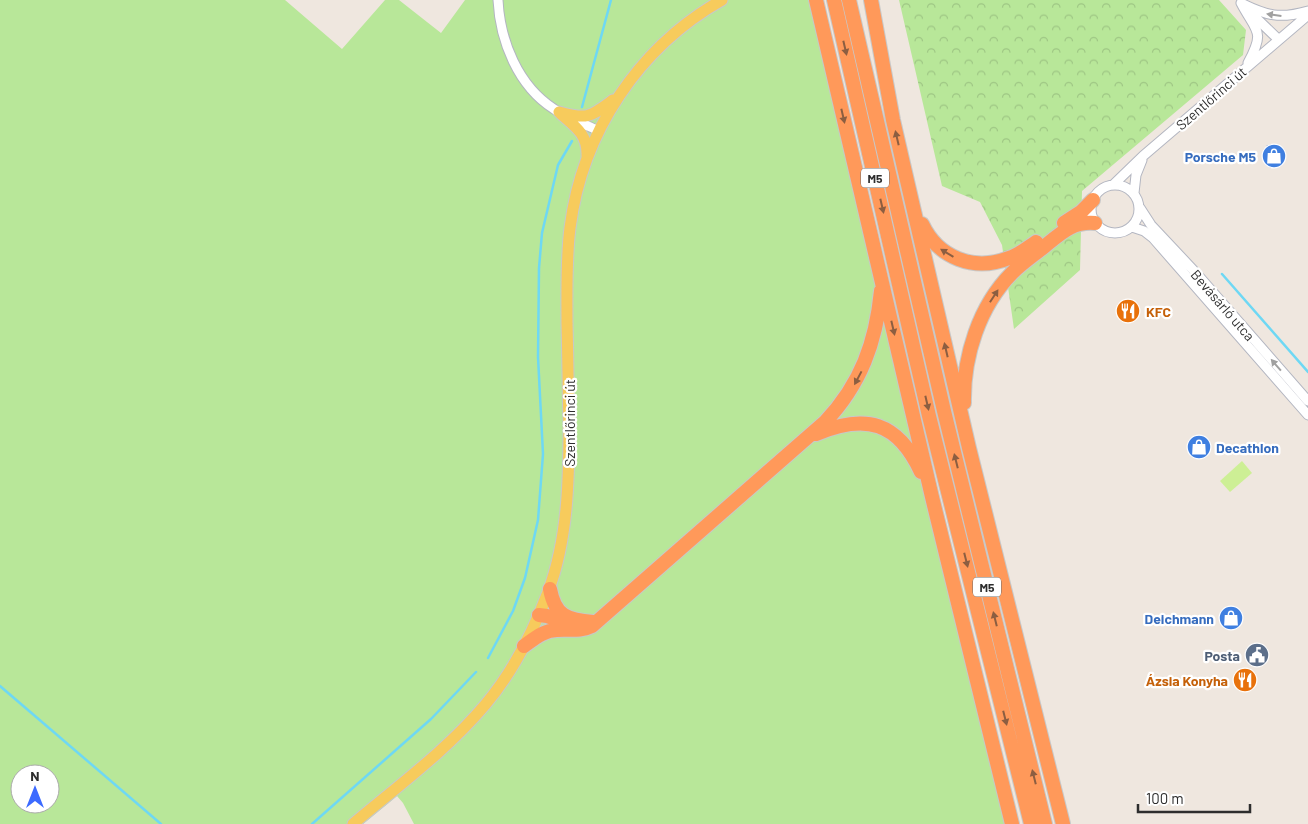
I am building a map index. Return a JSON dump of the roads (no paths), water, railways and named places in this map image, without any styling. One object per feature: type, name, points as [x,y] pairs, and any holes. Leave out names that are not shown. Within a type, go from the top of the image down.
[{"type":"highway","name":"M5","points":[[816,0],[932,497],[1012,824]]},
{"type":"highway","name":"M5","points":[[834,0],[930,416],[1031,824]]},
{"type":"highway","name":"M5","points":[[849,0],[942,402],[1045,824]]},
{"type":"highway","name":"M5","points":[[871,0],[893,120],[969,448],[1063,824]]},
{"type":"highway","points":[[908,185],[919,218],[932,242],[953,257],[981,264],[1000,261],[1019,254],[1081,212],[1092,200]]},
{"type":"highway","points":[[969,448],[964,402],[965,374],[972,344],[986,309],[1004,282],[1023,263],[1071,226],[1086,222],[1095,223]]},
{"type":"highway","points":[[524,646],[546,632],[582,630],[596,622],[809,438],[835,412],[852,389],[862,370],[874,334],[882,280]]},
{"type":"highway","points":[[809,438],[831,428],[856,423],[884,429],[906,446],[920,470],[932,497]]},
{"type":"highway","points":[[550,589],[553,603],[562,614],[575,621],[596,622]]},
{"type":"highway","points":[[539,615],[547,616],[570,625],[596,622]]},
{"type":"highway","points":[[539,615],[557,630]]},
{"type":"main road","name":"Szentlőrinci út","points":[[353,824],[460,732],[493,694],[524,646],[539,615],[550,589],[562,536],[568,479],[567,289],[569,237],[575,199],[586,160],[616,98],[647,60],[672,35],[722,0]]},
{"type":"main road","points":[[559,112],[589,116],[600,111],[616,98]]},
{"type":"main road","points":[[559,112],[584,137],[587,146],[586,160]]},
{"type":"street","points":[[498,0],[502,32],[516,66],[539,96],[559,112],[599,131]]},
{"type":"street","points":[[1239,2],[1262,13],[1281,16],[1308,11]]},
{"type":"street","points":[[1239,2],[1279,40]]},
{"type":"street","points":[[1239,2],[1256,27],[1259,38],[1246,67]]},
{"type":"street","name":"Szentlőrinci út","points":[[1113,185],[1143,156],[1308,15]]},
{"type":"street","points":[[1134,193],[1124,187],[1113,185],[1101,190],[1092,200],[1091,212],[1095,223],[1102,230],[1112,234],[1123,232],[1132,227],[1138,217],[1140,208],[1134,193],[1136,174],[1143,156]]},
{"type":"street","name":"Bevásárló utca","points":[[1140,208],[1151,226],[1197,274],[1308,402]]},
{"type":"street","points":[[1132,227],[1144,231],[1153,238],[1308,415]]},
{"type":"waterway","points":[[582,107],[611,0]]},
{"type":"waterway","points":[[488,658],[513,611],[525,578],[538,520],[543,454],[538,357],[539,268],[542,233],[558,165],[572,141]]},
{"type":"waterway","points":[[1222,274],[1308,372]]},
{"type":"waterway","points":[[312,824],[431,719],[476,672]]},
{"type":"waterway","points":[[0,686],[161,824]]},
{"type":"place","name":"Porsche M5","points":[[1274,156]]},
{"type":"place","name":"KFC","points":[[1128,311]]},
{"type":"place","name":"Decathlon","points":[[1199,447]]},
{"type":"place","name":"Deichmann","points":[[1231,618]]},
{"type":"place","name":"Posta","points":[[1257,655]]},
{"type":"place","name":"Ázsia Konyha","points":[[1245,680]]}]
